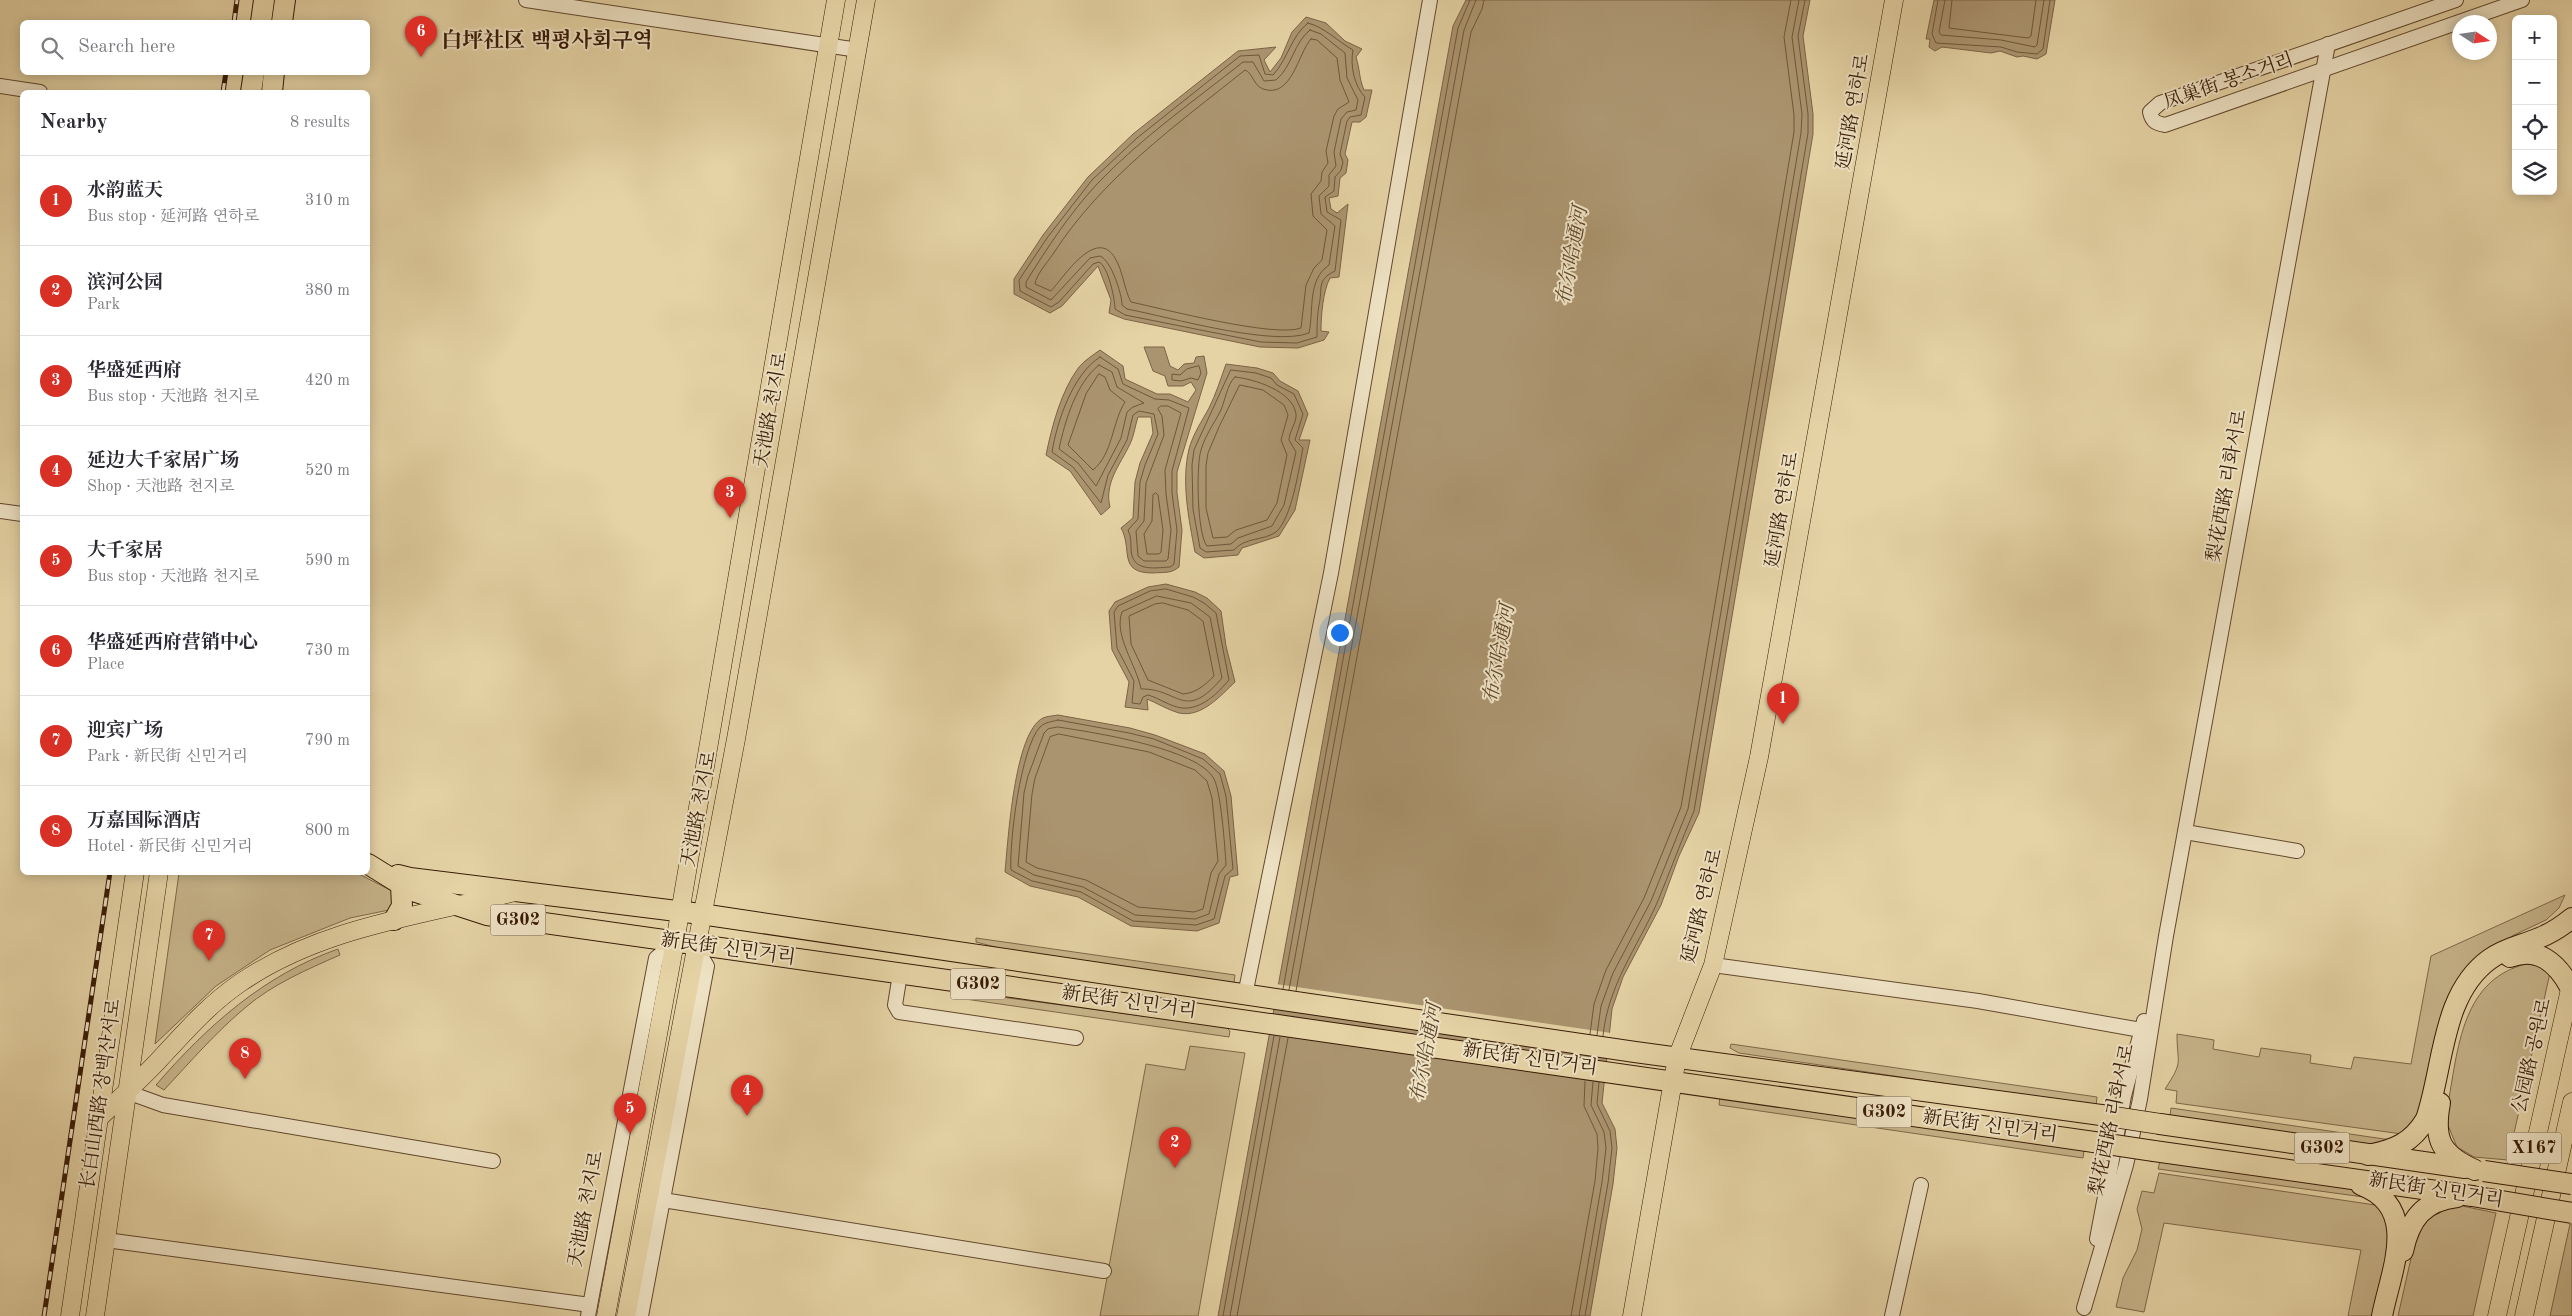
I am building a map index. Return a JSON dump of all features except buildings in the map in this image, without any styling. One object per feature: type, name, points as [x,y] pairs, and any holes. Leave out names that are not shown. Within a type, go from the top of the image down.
[{"type":"highway","points":[[261,20],[264,0]]},
{"type":"highway","points":[[282,20],[285,0]]},
{"type":"highway","points":[[251,90],[254,75]]},
{"type":"highway","points":[[272,90],[274,75]]},
{"type":"highway","name":"新民街 신민거리","points":[[370,864],[410,878],[701,914],[1682,1059],[2101,1115],[2572,1184]]},
{"type":"highway","name":"新民街 신민거리","points":[[370,865],[401,885],[438,900],[487,915],[900,974],[1005,986],[1262,1021],[2472,1196],[2572,1213]]},
{"type":"highway","points":[[394,920],[402,906],[401,885]]},
{"type":"highway","points":[[2368,1155],[2392,1150],[2420,1130],[2426,1119],[2452,1017],[2462,992],[2473,975],[2498,954],[2553,932],[2572,918]]},
{"type":"highway","points":[[2480,1170],[2459,1163],[2450,1156],[2438,1136],[2436,1124],[2454,1039],[2466,1001],[2483,976],[2494,966],[2511,956],[2525,953],[2549,959],[2571,984]]},
{"type":"highway","points":[[1234,1018],[1241,995]]},
{"type":"highway","points":[[2338,1177],[2380,1194],[2394,1214],[2398,1243],[2382,1316]]},
{"type":"highway","points":[[2390,1316],[2408,1230],[2414,1219],[2433,1204],[2454,1198],[2472,1196]]},
{"type":"main road","name":"天池路 천지로","points":[[606,1316],[675,942],[836,0]]},
{"type":"main road","name":"天池路 천지로","points":[[626,1316],[701,914],[736,739],[866,0]]},
{"type":"main road","name":"延河路 연하로","points":[[1632,1316],[1682,1059],[1691,1024],[1712,965],[1761,747],[1894,0]]},
{"type":"main road","name":"长白山西路 장백산서로","points":[[70,1316],[135,875]]},
{"type":"main road","name":"长白山西路 장백산서로","points":[[95,1316],[159,875]]},
{"type":"main road","name":"新民街 신민거리","points":[[98,1119],[127,1092],[199,1016],[239,984],[267,966],[326,938],[515,892]]},
{"type":"main road","name":"新民街 신민거리","points":[[419,915],[487,915]]},
{"type":"main road","name":"公园路 공원로","points":[[2497,1316],[2571,984]]},
{"type":"main road","name":"延河路 연하로","points":[[1643,1316],[1678,1082]]},
{"type":"main road","name":"X167","points":[[2524,1316],[2572,1102]]},
{"type":"street","points":[[526,0],[858,50]]},
{"type":"street","points":[[1241,995],[1331,574],[1430,0]]},
{"type":"street","name":"凤巢街 봉소거리","points":[[2456,0],[2160,103],[2150,112],[2156,123],[2165,125],[2522,0]]},
{"type":"street","name":"梨花西路 리화서로","points":[[2083,1312],[2126,1165],[2140,1099],[2184,832],[2328,44]]},
{"type":"street","points":[[0,86],[27,90]]},
{"type":"street","points":[[0,511],[20,514]]},
{"type":"street","points":[[2184,832],[2297,851]]},
{"type":"street","name":"梨花西路 리화서로","points":[[2083,1312],[2110,1163],[2141,1030],[2166,936]]},
{"type":"street","name":"天池路 천지로","points":[[590,1311],[656,958],[675,942]]},
{"type":"street","points":[[642,1316],[707,966],[696,946]]},
{"type":"street","points":[[1712,965],[1978,1001],[2141,1030]]},
{"type":"street","points":[[900,974],[895,1005],[900,1012],[1076,1038]]},
{"type":"street","points":[[127,1092],[163,1105],[493,1161]]},
{"type":"street","points":[[1892,1316],[1921,1185]]},
{"type":"street","points":[[663,1200],[1104,1271]]},
{"type":"street","points":[[106,1240],[590,1311]]},
{"type":"shaded area","points":[[179,875],[361,875],[392,891],[396,897],[389,910],[350,918],[270,950],[216,986],[155,1044]]},
{"type":"shaded area","points":[[2565,895],[2559,908],[2546,920],[2512,936],[2481,958],[2420,1113],[2402,1134],[2176,1103],[2177,1091],[2165,1089],[2177,1067],[2177,1034],[2214,1040],[2213,1049],[2259,1057],[2261,1048],[2311,1055],[2310,1063],[2351,1069],[2354,1057],[2411,1064],[2431,956]]},
{"type":"shaded area","points":[[976,938],[1235,975],[1234,983],[1007,950],[976,942]]},
{"type":"shaded area","points":[[338,949],[340,955],[291,978],[256,999],[214,1037],[164,1090],[156,1085],[175,1063],[216,1023],[238,1005],[286,973]]},
{"type":"shaded area","points":[[2526,964],[2536,965],[2550,973],[2508,1160],[2474,1157],[2457,1147],[2447,1123],[2446,1114],[2459,1046],[2465,1024],[2474,1004],[2487,986],[2504,973]]},
{"type":"shaded area","points":[[965,995],[1001,997],[1226,1027],[1230,1031],[1229,1037],[965,999]]},
{"type":"shaded area","points":[[1731,1044],[2097,1097],[2096,1106],[1739,1053],[1730,1048]]},
{"type":"shaded area","points":[[1190,1046],[1245,1053],[1198,1316],[1100,1316],[1146,1064],[1185,1070]]},
{"type":"shaded area","points":[[1720,1097],[2084,1150],[2083,1158],[1719,1105]]},
{"type":"shaded area","points":[[2171,1108],[2391,1140],[2370,1144],[2170,1116]]},
{"type":"shaded area","points":[[2160,1161],[2351,1189],[2371,1198],[2158,1169]]},
{"type":"shaded area","points":[[2159,1173],[2382,1206],[2391,1232],[2375,1316],[2348,1316],[2361,1250],[2164,1223],[2144,1312],[2116,1307],[2123,1278],[2137,1250],[2142,1229],[2137,1209],[2142,1191],[2154,1193]]},
{"type":"shaded area","points":[[2453,1204],[2496,1213],[2473,1316],[2398,1316],[2416,1236],[2429,1215]]},
{"type":"shaded area","points":[[2570,1224],[2572,1224],[2572,1316],[2550,1316]]},
{"type":"water","name":"布尔哈通河","points":[[1466,0],[1810,0],[1803,36],[1813,114],[1813,134],[1699,813],[1679,856],[1661,905],[1623,977],[1612,1009],[1602,1103],[1615,1129],[1617,1148],[1613,1184],[1590,1316],[1218,1316],[1453,26]]},
{"type":"water","points":[[1934,0],[2055,0],[2046,54],[2037,59],[2023,56],[2017,57],[2000,51],[1991,53],[1942,47],[1935,51],[1929,47],[1930,39],[1926,39]]},
{"type":"water","points":[[1306,17],[1326,23],[1345,41],[1362,49],[1356,57],[1361,82],[1364,90],[1372,90],[1366,117],[1360,122],[1352,122],[1345,154],[1348,160],[1346,173],[1340,178],[1338,196],[1329,198],[1331,209],[1337,213],[1348,204],[1339,277],[1330,278],[1324,296],[1321,331],[1329,332],[1324,340],[1298,348],[1260,347],[1124,319],[1109,313],[1111,300],[1098,266],[1062,306],[1050,313],[1014,294],[1014,279],[1043,235],[1088,177],[1133,134],[1238,51],[1276,47],[1264,60],[1270,72],[1281,58],[1292,32]]},
{"type":"water","points":[[1144,347],[1164,347],[1170,366],[1178,370],[1184,364],[1194,363],[1196,357],[1204,356],[1207,373],[1177,472],[1177,493],[1182,530],[1179,567],[1173,571],[1153,573],[1134,569],[1130,564],[1121,528],[1133,518],[1135,482],[1140,463],[1153,433],[1151,417],[1138,417],[1131,441],[1111,482],[1109,490],[1110,507],[1101,515],[1070,471],[1046,455],[1054,421],[1067,387],[1079,367],[1100,350],[1123,366],[1125,379],[1157,394],[1170,394],[1188,402],[1196,390],[1191,382],[1183,386],[1168,386],[1165,376],[1153,371]]},
{"type":"water","points":[[1226,364],[1257,368],[1273,373],[1280,381],[1298,391],[1308,414],[1299,440],[1310,440],[1295,510],[1279,536],[1242,548],[1238,555],[1204,558],[1195,552],[1190,527],[1186,488],[1187,462],[1193,438],[1212,403]]},
{"type":"water","points":[[1166,584],[1195,592],[1207,598],[1221,611],[1226,646],[1235,682],[1203,709],[1187,714],[1171,710],[1147,699],[1148,710],[1125,707],[1129,682],[1112,650],[1109,611],[1115,602],[1148,587]]},
{"type":"water","points":[[1058,715],[1130,728],[1155,735],[1205,754],[1224,771],[1231,796],[1238,875],[1230,877],[1219,923],[1197,931],[1131,926],[1078,897],[1030,886],[1005,872],[1014,789],[1025,744],[1033,727],[1043,718]]},
{"type":"pier","points":[[1276,984],[1611,1033],[1609,1056],[1272,1007]]},
{"type":"railway","points":[[234,20],[237,0]]},
{"type":"railway","points":[[223,90],[226,75]]},
{"type":"railway","points":[[44,1316],[110,875]]},
{"type":"place","name":"华盛延西府营销中心","points":[[421,57]]},
{"type":"place","name":"华盛延西府","points":[[730,518]]},
{"type":"place","name":"水韵蓝天","points":[[1783,724]]},
{"type":"place","name":"迎宾广场","points":[[209,961]]},
{"type":"place","name":"万嘉国际酒店","points":[[245,1079]]},
{"type":"place","name":"延边大千家居广场","points":[[747,1116]]},
{"type":"place","name":"大千家居","points":[[630,1134]]},
{"type":"place","name":"滨河公园","points":[[1175,1168]]},
{"type":"district","name":"白坪社区 백평사회구역","points":[[547,41]]}]
